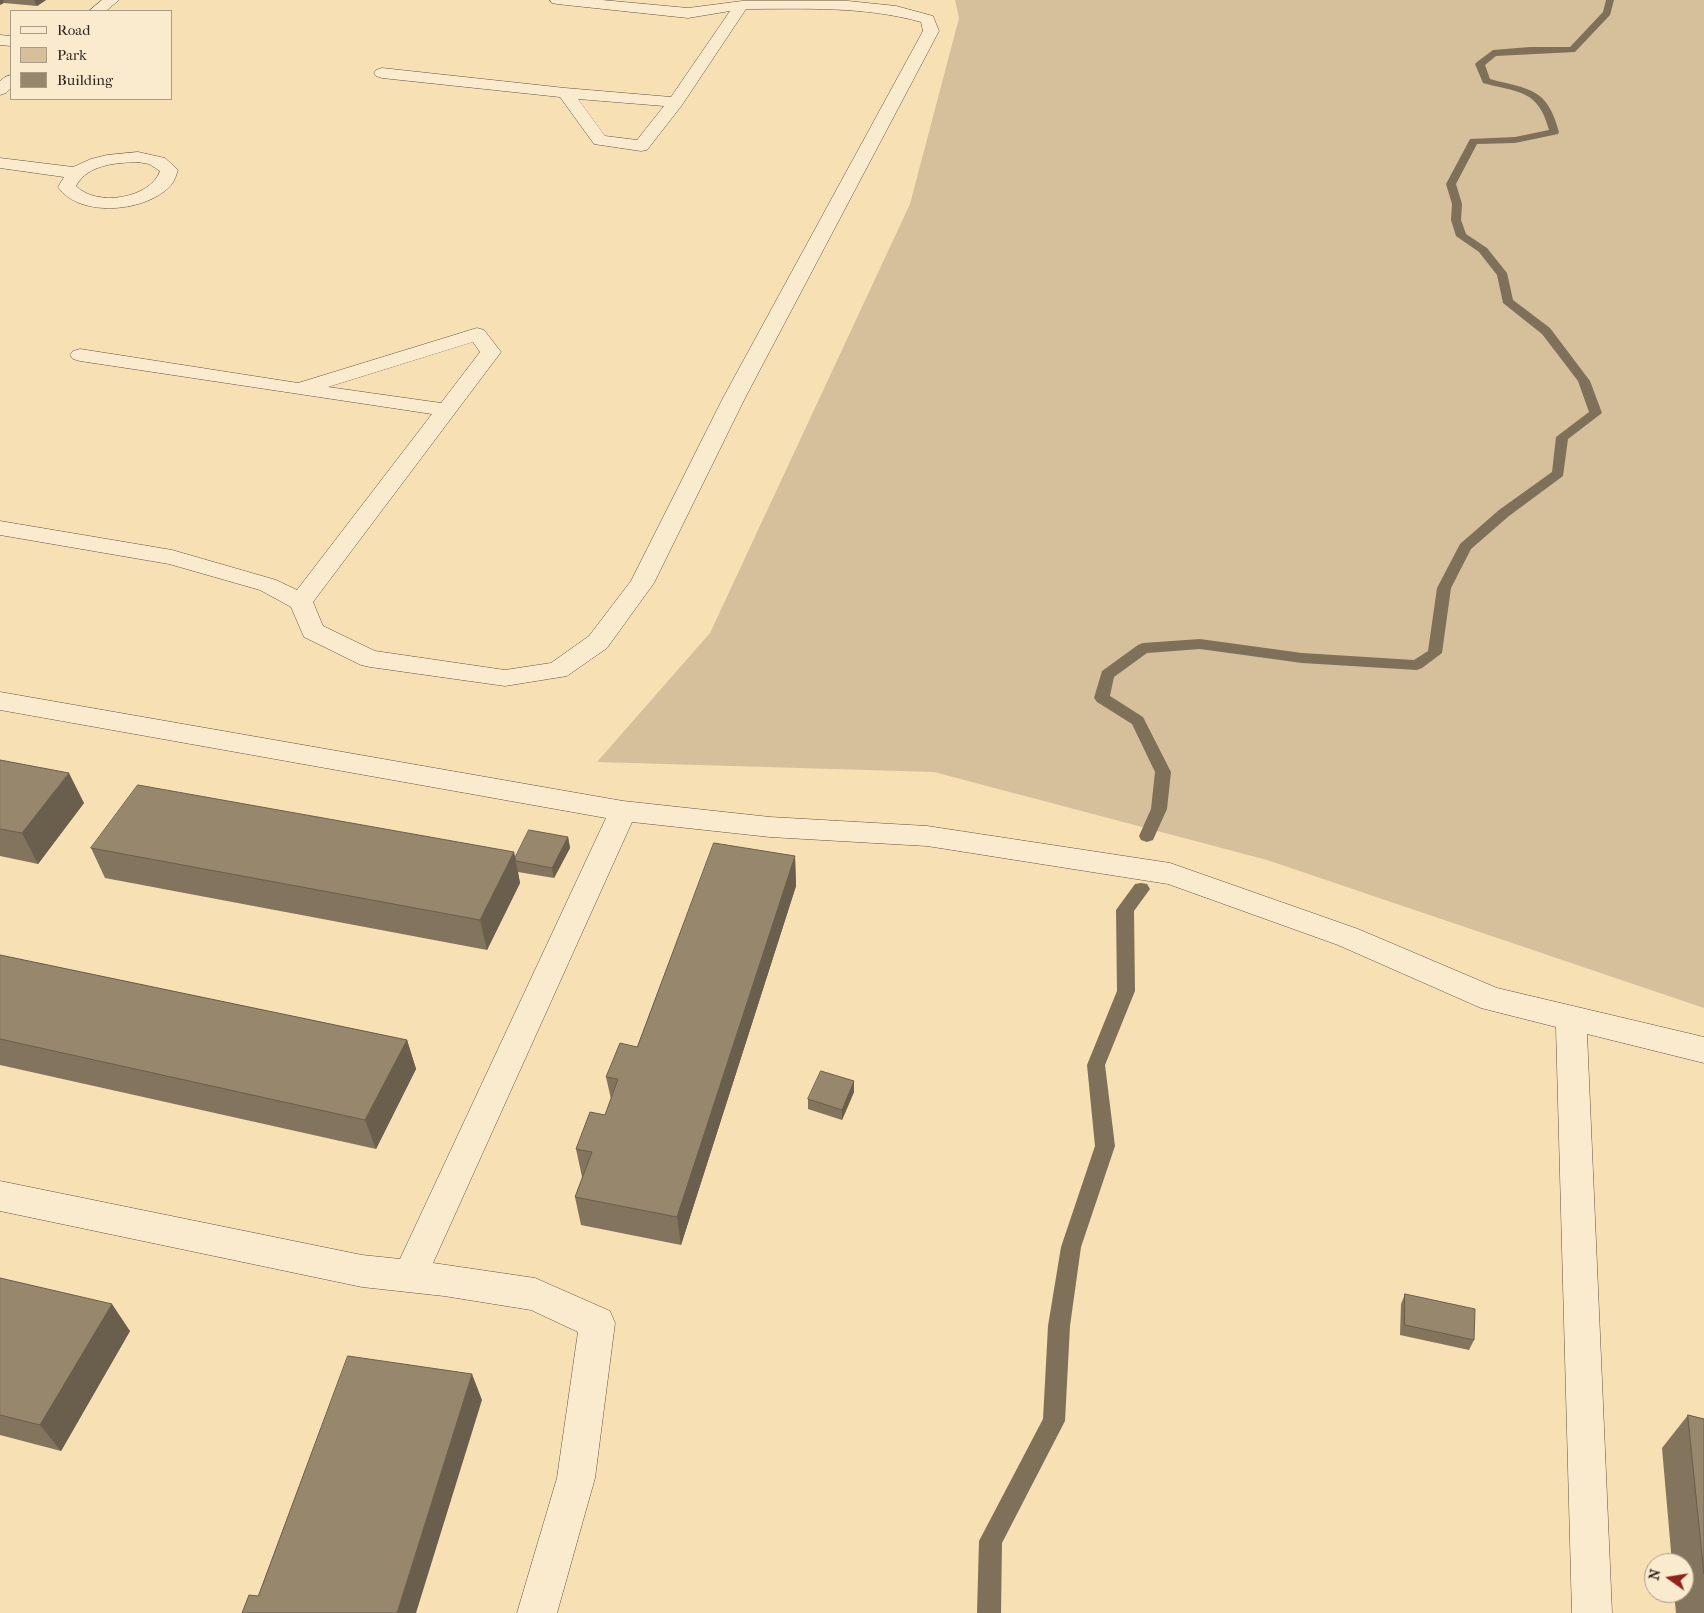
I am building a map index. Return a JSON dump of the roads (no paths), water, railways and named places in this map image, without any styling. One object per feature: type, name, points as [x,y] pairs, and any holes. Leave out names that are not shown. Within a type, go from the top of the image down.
[{"type":"street","points":[[97,10],[112,0]]},
{"type":"street","points":[[0,528],[172,557],[268,585],[301,602],[313,631],[370,659],[505,678],[558,670],[598,642],[642,583],[734,398],[931,31],[928,19],[896,10],[848,5],[742,5],[688,12],[557,0]]},
{"type":"street","points":[[565,94],[600,140],[641,146],[676,102],[742,5]]},
{"type":"street","points":[[382,73],[565,94],[676,102]]},
{"type":"street","points":[[0,90],[10,81]]},
{"type":"street","points":[[0,162],[77,173],[104,161],[138,157],[152,159],[163,164],[169,170],[169,177],[163,185],[138,197],[106,203],[78,199],[70,193],[66,187],[69,180],[77,173]]},
{"type":"street","points":[[299,389],[477,334],[491,352],[301,602]]},
{"type":"street","points":[[80,355],[446,410]]},
{"type":"street","points":[[0,701],[623,811],[770,827],[927,836],[1170,874],[1348,937],[1492,999],[1704,1050]]},
{"type":"street","points":[[410,1276],[623,811]]},
{"type":"street","points":[[1571,1018],[1592,1613]]},
{"type":"street","points":[[0,1196],[362,1271],[535,1294],[598,1323],[576,1478],[537,1613]]},
{"type":"waterway","points":[[1147,836],[1159,809],[1163,772],[1138,721],[1102,698],[1107,675],[1143,648],[1200,644],[1302,658],[1417,665],[1435,653],[1444,588],[1465,547],[1504,513],[1558,473],[1562,437],[1596,413],[1584,381],[1546,331],[1507,301],[1503,275],[1483,250],[1461,236],[1456,220],[1457,204],[1451,184],[1474,141],[1515,140],[1554,132],[1549,112],[1534,94],[1486,81],[1480,64],[1493,53],[1530,50],[1572,50],[1607,13],[1610,0]]},
{"type":"waterway","points":[[989,1613],[991,1541],[1054,1421],[1059,1326],[1071,1247],[1105,1146],[1096,1065],[1126,991],[1125,910],[1141,889]]}]
